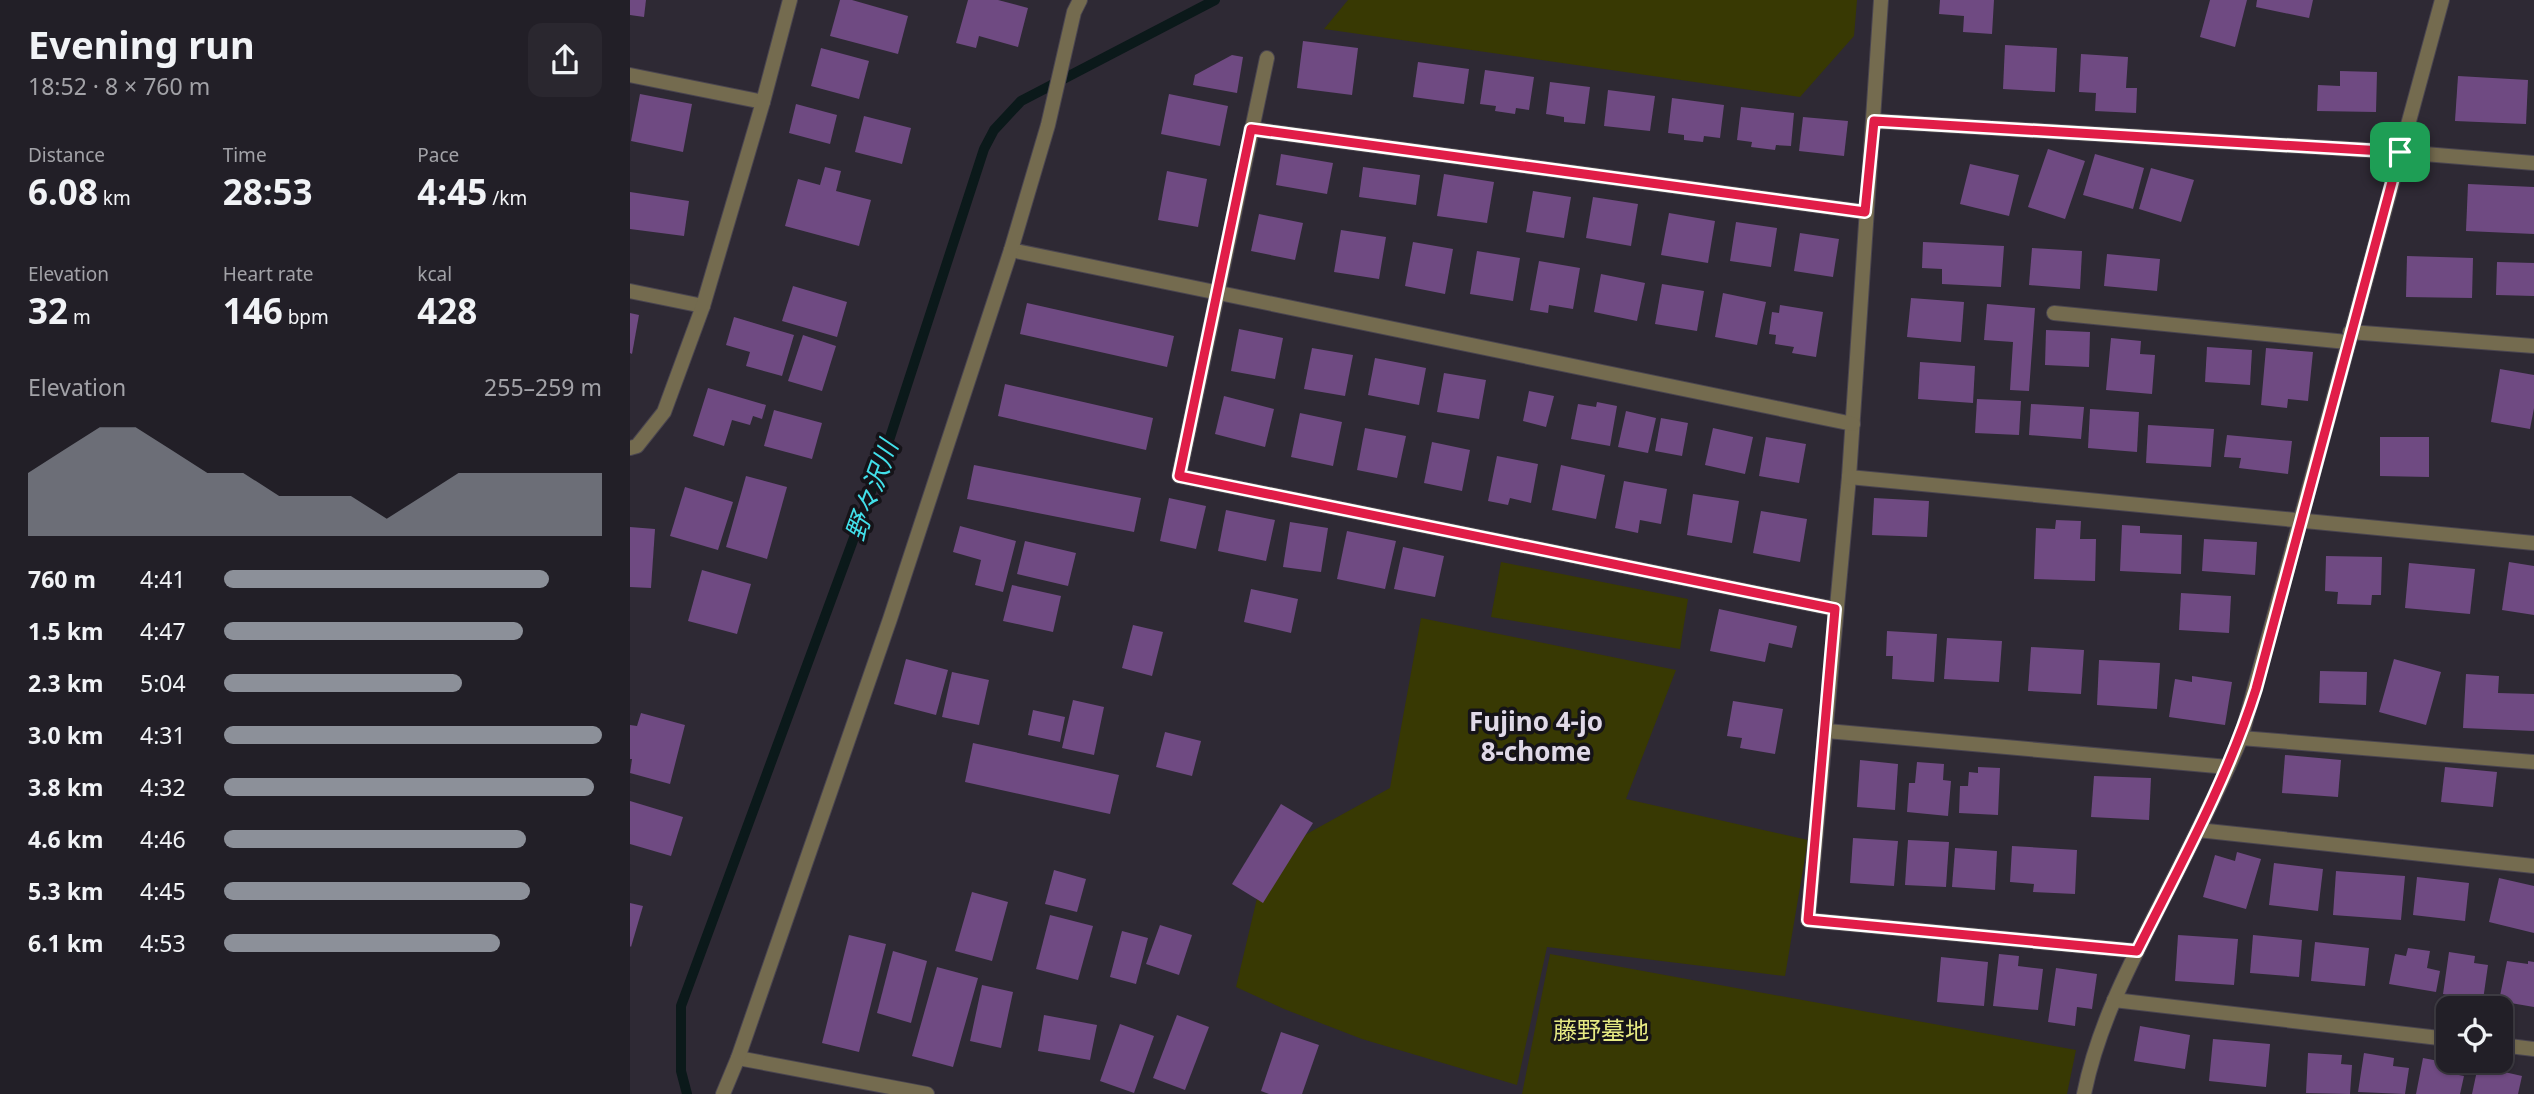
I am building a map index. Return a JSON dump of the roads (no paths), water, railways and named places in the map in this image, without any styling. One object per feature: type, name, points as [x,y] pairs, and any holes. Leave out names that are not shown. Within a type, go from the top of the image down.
[{"type":"street","points":[[630,448],[637,446],[664,412],[703,306],[790,0]]},
{"type":"street","points":[[1881,0],[1849,477],[1808,920],[2137,951]]},
{"type":"street","points":[[2084,1094],[2113,1000],[2241,738],[2442,0]]},
{"type":"street","points":[[723,1094],[738,1058],[890,619],[1011,250],[1048,125],[1077,6]]},
{"type":"street","points":[[1267,58],[1179,476],[1835,609]]},
{"type":"street","points":[[630,75],[763,102]]},
{"type":"street","points":[[1874,121],[2400,152],[2534,163]]},
{"type":"street","points":[[1251,129],[1865,212]]},
{"type":"street","points":[[1011,250],[1853,424]]},
{"type":"street","points":[[630,291],[703,306]]},
{"type":"street","points":[[2054,313],[2349,337],[2534,346]]},
{"type":"street","points":[[1849,477],[2534,543]]},
{"type":"street","points":[[1826,731],[2228,768]]},
{"type":"street","points":[[2241,738],[2534,762]]},
{"type":"street","points":[[2198,830],[2534,866]]},
{"type":"street","points":[[2113,1000],[2436,1038]]},
{"type":"street","points":[[2513,1046],[2534,1049]]},
{"type":"street","points":[[738,1058],[926,1094]]},
{"type":"waterway","name":"野々沢川","points":[[687,1094],[681,1071],[681,1006],[882,462],[984,149],[994,130],[1021,101],[1215,0]]},
{"type":"district","name":"Fujino 4-jo 8-chome","points":[[1536,736]]},
{"type":"park label","name":"藤野墓地","points":[[1601,1029]]}]
